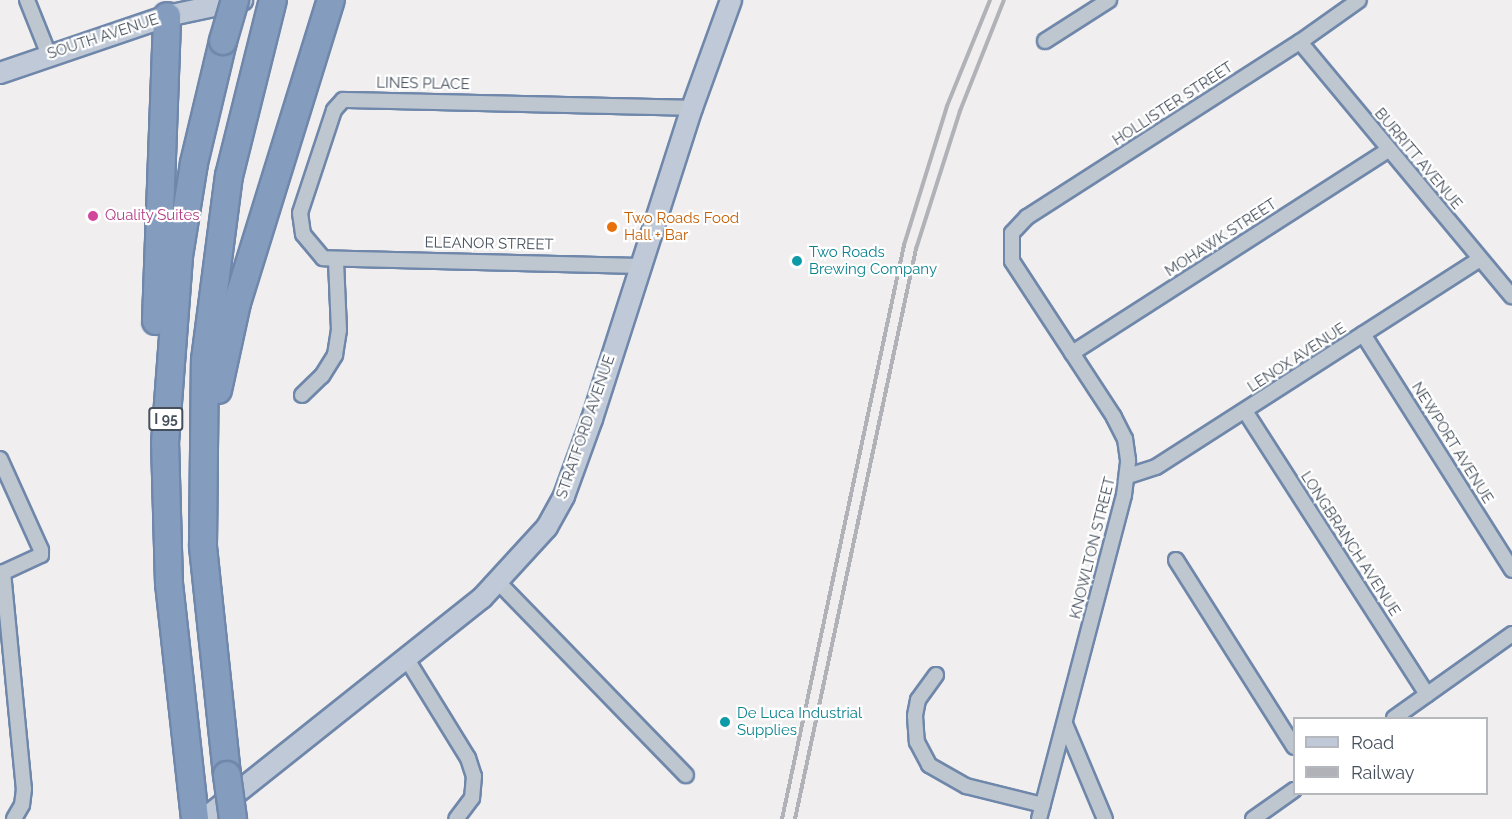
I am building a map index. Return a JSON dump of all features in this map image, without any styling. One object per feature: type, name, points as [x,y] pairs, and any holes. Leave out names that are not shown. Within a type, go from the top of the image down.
[{"type":"highway","name":"I 95","points":[[197,813],[166,537],[165,443],[173,302],[194,163],[235,0]]},
{"type":"highway","name":"I 95","points":[[232,819],[204,545],[203,407],[211,302],[229,176],[273,0]]},
{"type":"highway","points":[[204,545],[225,350],[331,0]]},
{"type":"highway","points":[[166,537],[156,425],[156,357],[170,8]]},
{"type":"main road","name":"SOUTH AVENUE","points":[[0,73],[170,8],[242,0]]},
{"type":"main road","name":"STRATFORD AVENUE","points":[[197,813],[408,661],[499,583],[544,532],[564,496],[692,108],[731,0]]},
{"type":"street","points":[[27,0],[49,55]]},
{"type":"street","points":[[1045,41],[1109,0]]},
{"type":"street","name":"HOLLISTER STREET","points":[[1010,240],[1027,217],[1300,42],[1359,0]]},
{"type":"street","name":"BURRITT AVENUE","points":[[1300,42],[1512,296]]},
{"type":"street","name":"LINES PLACE","points":[[336,260],[323,258],[313,250],[303,234],[300,213],[334,110],[343,100],[692,108]]},
{"type":"street","name":"MOHAWK STREET","points":[[1072,353],[1388,150]]},
{"type":"street","name":"KNOWLTON STREET","points":[[1010,240],[1016,269],[1122,431],[1128,454],[1128,476],[1041,812]]},
{"type":"street","name":"ELEANOR STREET","points":[[336,260],[455,259],[640,266]]},
{"type":"street","name":"LENOX AVENUE","points":[[1128,476],[1156,467],[1480,259]]},
{"type":"street","points":[[302,395],[322,376],[335,355],[339,330],[336,260]]},
{"type":"street","name":"NEWPORT AVENUE","points":[[1364,334],[1512,570]]},
{"type":"street","name":"LONGBRANCH AVENUE","points":[[1245,411],[1427,695]]},
{"type":"street","points":[[0,459],[41,555],[2,573],[24,789],[22,805],[14,819]]},
{"type":"street","points":[[1176,560],[1293,745]]},
{"type":"street","points":[[499,583],[686,775]]},
{"type":"street","points":[[1395,717],[1512,634]]},
{"type":"street","points":[[408,661],[468,758],[474,776],[472,798],[456,819]]},
{"type":"street","points":[[936,675],[916,707],[916,736],[924,759],[940,774],[966,786],[1041,812]]},
{"type":"street","points":[[1065,724],[1105,819]]},
{"type":"street","points":[[1253,819],[1293,791]]},
{"type":"railway","points":[[782,819],[904,245],[947,106],[990,0]]},
{"type":"railway","points":[[795,819],[916,249],[960,111],[1004,0]]},
{"type":"place","name":"Quality Suites","points":[[93,216]]},
{"type":"place","name":"Two Roads Food Hall + Bar","points":[[612,227]]},
{"type":"place","name":"Two Roads Brewing Company","points":[[797,261]]},
{"type":"place","name":"De Luca Industrial Supplies","points":[[725,722]]}]
